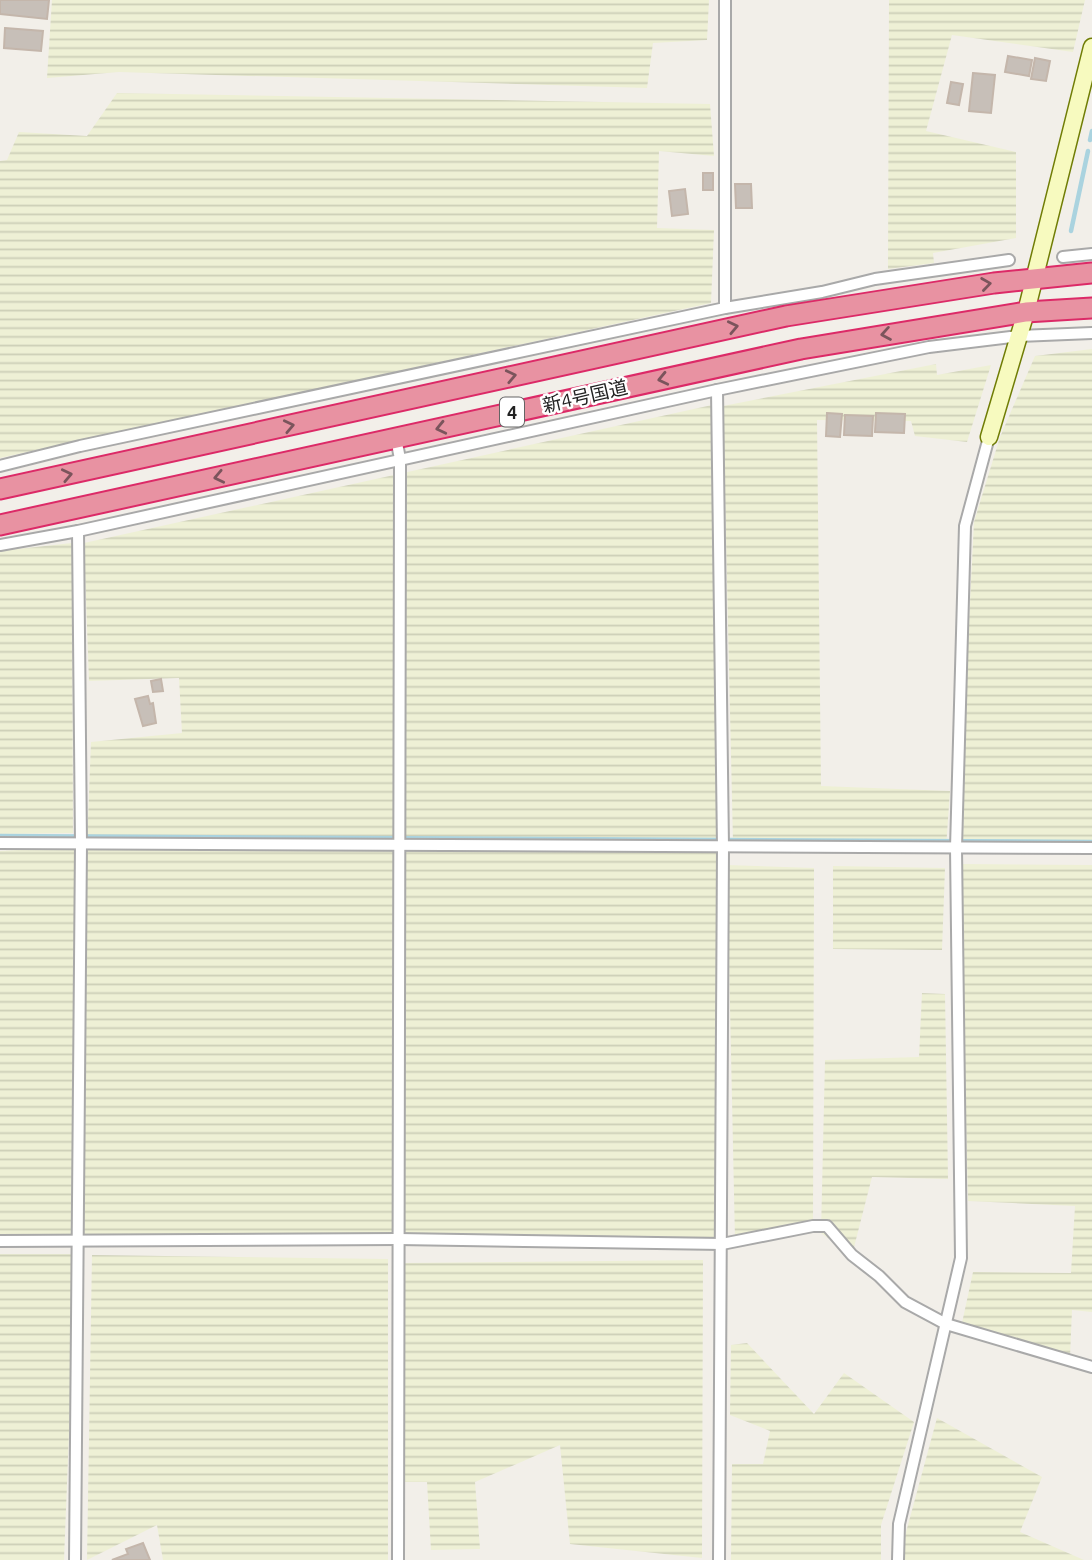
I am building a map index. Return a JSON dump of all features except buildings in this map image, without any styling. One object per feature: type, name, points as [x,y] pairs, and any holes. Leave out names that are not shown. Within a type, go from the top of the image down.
[{"type":"highway","name":"新4号国道","points":[[0,489],[725,329],[824,301],[1092,273]]},
{"type":"highway","name":"新4号国道","points":[[0,525],[743,361],[1026,312],[1092,308]]},
{"type":"street","points":[[724,309],[725,0]]},
{"type":"street","points":[[898,1560],[899,1524],[961,1258],[956,848],[965,526],[1026,312],[1092,47]]},
{"type":"street","points":[[1063,257],[1092,254]]},
{"type":"street","points":[[0,466],[80,446],[724,309],[824,301],[875,279],[1009,260]]},
{"type":"street","points":[[929,347],[935,326]]},
{"type":"street","points":[[0,545],[78,531],[400,458],[929,347],[1019,335],[1092,333]]},
{"type":"street","points":[[717,390],[723,847],[719,1560]]},
{"type":"street","points":[[396,438],[400,458],[398,1560]]},
{"type":"street","points":[[75,1560],[81,844],[78,531]]},
{"type":"street","points":[[0,843],[1092,848]]},
{"type":"street","points":[[0,1241],[398,1239],[722,1244],[813,1226],[827,1226],[852,1255],[879,1276],[896,1295],[946,1324],[1092,1367]]},
{"type":"green space","points":[[52,0],[709,0],[707,40],[653,43],[647,88],[119,72],[47,78]]},
{"type":"green space","points":[[889,0],[1085,0],[1073,52],[952,35],[926,131],[1016,152],[1016,238],[933,253],[934,263],[888,269]]},
{"type":"green space","points":[[117,93],[710,104],[714,156],[659,151],[657,228],[714,230],[711,303],[0,458],[0,161],[7,160],[19,132],[87,136]]},
{"type":"green space","points":[[1092,349],[1092,842],[963,843],[965,702],[974,522],[1000,437],[1035,356]]},
{"type":"green space","points":[[936,364],[937,375],[991,365],[967,442],[915,436],[911,421],[817,420],[821,786],[950,791],[946,848],[733,842],[723,406]]},
{"type":"green space","points":[[712,405],[721,1238],[0,1240],[0,851],[87,846],[91,742],[182,733],[179,678],[89,681],[84,543]]},
{"type":"green space","points":[[72,543],[73,833],[0,834],[0,551]]},
{"type":"green space","points":[[960,864],[1092,865],[1092,1312],[1072,1310],[1070,1357],[962,1323],[973,1272],[1071,1273],[1075,1206],[968,1201]]},
{"type":"green space","points":[[727,865],[814,868],[813,1226],[735,1240]]},
{"type":"green space","points":[[833,866],[945,868],[942,950],[833,949]]},
{"type":"green space","points":[[922,993],[945,994],[948,1179],[872,1177],[852,1255],[821,1233],[825,1060],[919,1057]]},
{"type":"green space","points":[[0,1254],[76,1254],[64,1560],[0,1560]]},
{"type":"green space","points":[[92,1255],[388,1259],[388,1560],[163,1560],[157,1525],[87,1560]]},
{"type":"green space","points":[[703,1260],[702,1558],[570,1544],[560,1445],[475,1482],[480,1549],[431,1550],[427,1482],[401,1482],[403,1263]]},
{"type":"green space","points":[[747,1343],[814,1414],[844,1373],[914,1422],[881,1525],[881,1560],[731,1560],[732,1464],[763,1464],[770,1431],[730,1415],[731,1345]]},
{"type":"green space","points":[[937,1418],[1042,1477],[1020,1532],[1084,1560],[905,1560],[905,1536]]},
{"type":"waterway","points":[[1090,140],[1092,131]]},
{"type":"waterway","points":[[1071,231],[1088,151]]},
{"type":"waterway","points":[[0,836],[1092,842]]}]
